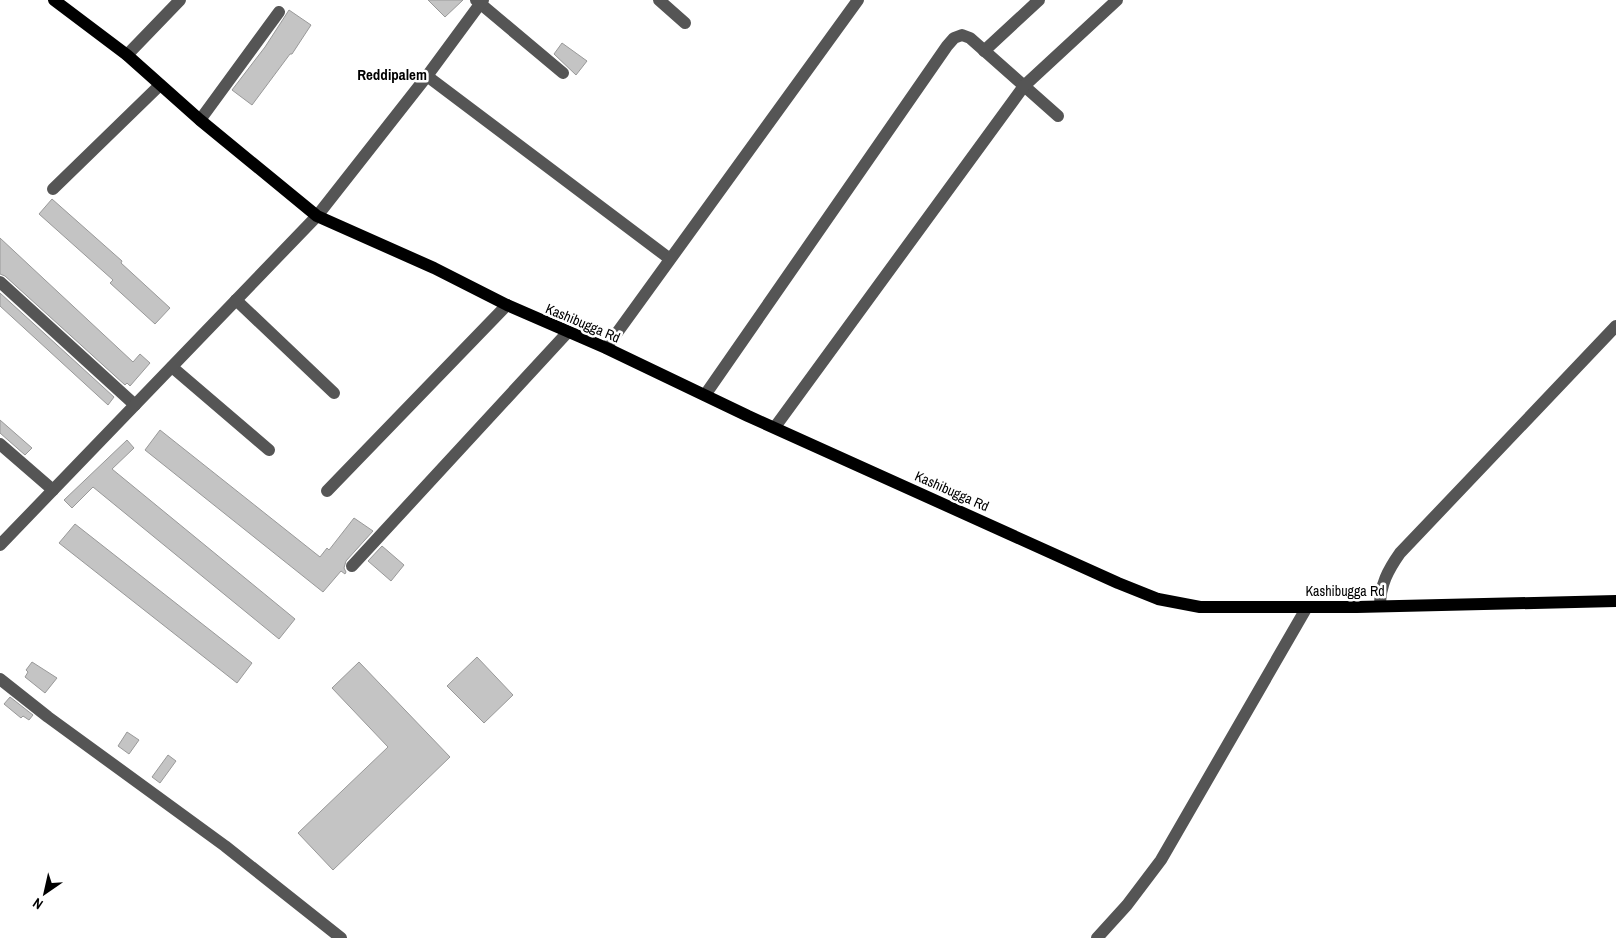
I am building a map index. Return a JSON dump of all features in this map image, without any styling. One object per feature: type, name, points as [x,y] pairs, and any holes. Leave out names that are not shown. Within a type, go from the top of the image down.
[{"type":"main road","name":"Kashibugga Rd","points":[[54,0],[127,55],[200,120],[318,216],[434,268],[567,333],[606,348],[1118,583],[1158,599],[1200,607],[1380,606],[1616,601]]},
{"type":"street","points":[[127,55],[180,0]]},
{"type":"street","points":[[659,0],[685,23]]},
{"type":"street","points":[[606,348],[858,0]]},
{"type":"street","points":[[984,51],[1039,0]]},
{"type":"street","points":[[775,427],[1024,86],[1117,0]]},
{"type":"street","points":[[0,545],[318,216],[427,76],[480,1],[563,74]]},
{"type":"street","points":[[200,120],[280,12]]},
{"type":"street","points":[[705,395],[954,38],[962,35],[970,38],[1058,116]]},
{"type":"street","points":[[427,76],[670,259]]},
{"type":"street","points":[[53,189],[160,85]]},
{"type":"street","points":[[0,282],[135,405]]},
{"type":"street","points":[[236,300],[334,393]]},
{"type":"street","points":[[327,491],[507,305]]},
{"type":"street","points":[[1380,606],[1380,592],[1387,572],[1400,553],[1616,326]]},
{"type":"street","points":[[352,566],[567,333]]},
{"type":"street","points":[[172,367],[269,450]]},
{"type":"street","points":[[0,444],[53,490]]},
{"type":"street","points":[[1097,938],[1128,906],[1161,860],[1308,606]]},
{"type":"street","points":[[0,678],[48,717],[225,846],[341,938]]},
{"type":"building","points":[[428,0],[463,0],[445,17]]},
{"type":"building","points":[[289,10],[311,25],[292,54],[290,54],[252,105],[232,90],[265,47]]},
{"type":"building","points":[[562,43],[587,61],[576,75],[554,54]]},
{"type":"building","points":[[52,199],[122,261],[121,263],[170,308],[155,324],[110,283],[113,280],[39,214]]},
{"type":"building","points":[[0,238],[133,362],[140,354],[150,363],[130,386],[127,383],[125,385],[5,276],[0,274]]},
{"type":"building","points":[[0,293],[114,397],[108,405],[0,306]]},
{"type":"building","points":[[0,420],[32,448],[25,455],[0,433]]},
{"type":"building","points":[[160,430],[320,557],[327,548],[329,550],[354,518],[373,531],[346,561],[345,574],[341,571],[323,592],[145,450]]},
{"type":"building","points":[[127,440],[134,448],[112,469],[295,619],[279,639],[93,487],[72,508],[64,500]]},
{"type":"building","points":[[75,524],[252,663],[237,683],[59,543]]},
{"type":"building","points":[[382,546],[404,565],[391,581],[368,561]]},
{"type":"building","points":[[477,657],[513,695],[484,723],[447,686]]},
{"type":"building","points":[[32,662],[57,678],[45,693],[25,677],[28,672],[26,670]]},
{"type":"building","points":[[359,662],[450,757],[333,870],[298,833],[388,747],[332,688]]},
{"type":"building","points":[[10,697],[33,715],[29,720],[23,716],[21,718],[4,704]]},
{"type":"building","points":[[127,732],[139,740],[129,754],[118,746]]},
{"type":"building","points":[[168,755],[176,761],[160,783],[152,777]]},
{"type":"district","name":"Reddipalem","points":[[392,75]]}]
